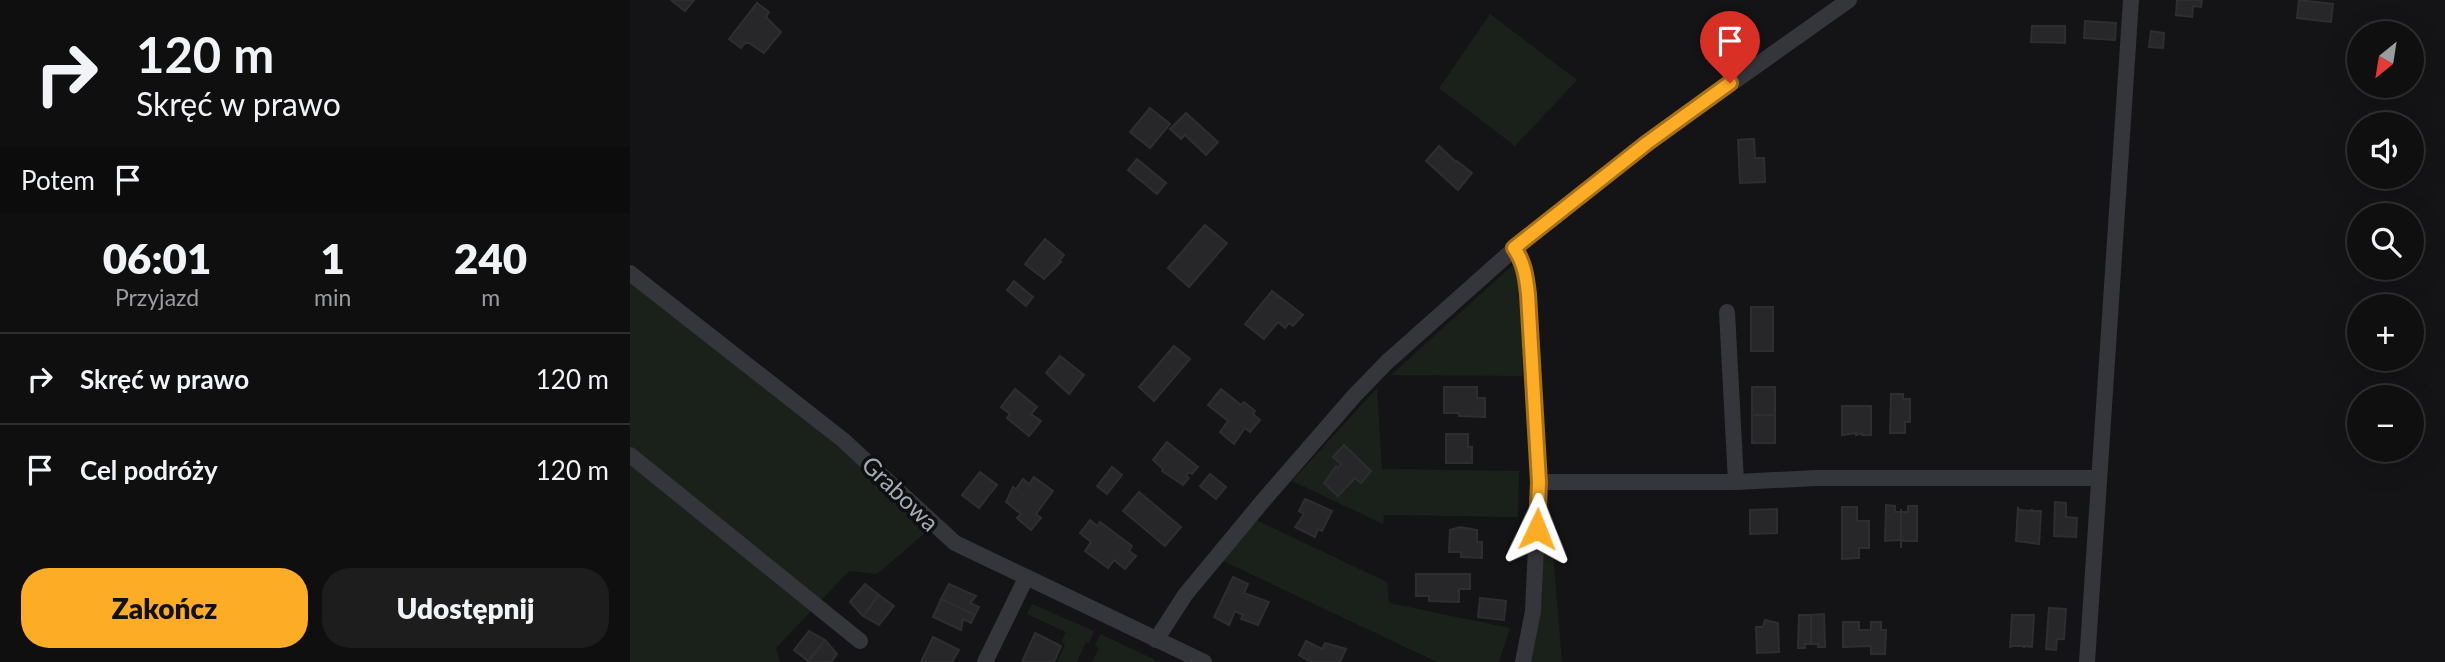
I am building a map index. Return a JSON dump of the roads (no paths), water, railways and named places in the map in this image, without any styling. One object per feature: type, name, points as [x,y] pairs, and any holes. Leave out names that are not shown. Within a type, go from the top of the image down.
[{"type":"street","points":[[1156,640],[1185,595],[1353,396],[1387,362],[1514,248],[1647,143],[1849,0]]},
{"type":"street","points":[[2087,662],[2131,0]]},
{"type":"street","points":[[1514,248],[1525,270],[1528,294],[1539,482],[1533,611],[1523,662]]},
{"type":"street","name":"Grabowa","points":[[630,273],[843,440],[950,540],[1204,662]]},
{"type":"street","points":[[1727,313],[1736,482]]},
{"type":"street","points":[[630,455],[860,641]]},
{"type":"street","points":[[1539,482],[2098,478]]},
{"type":"street","points":[[985,662],[1026,578]]}]
